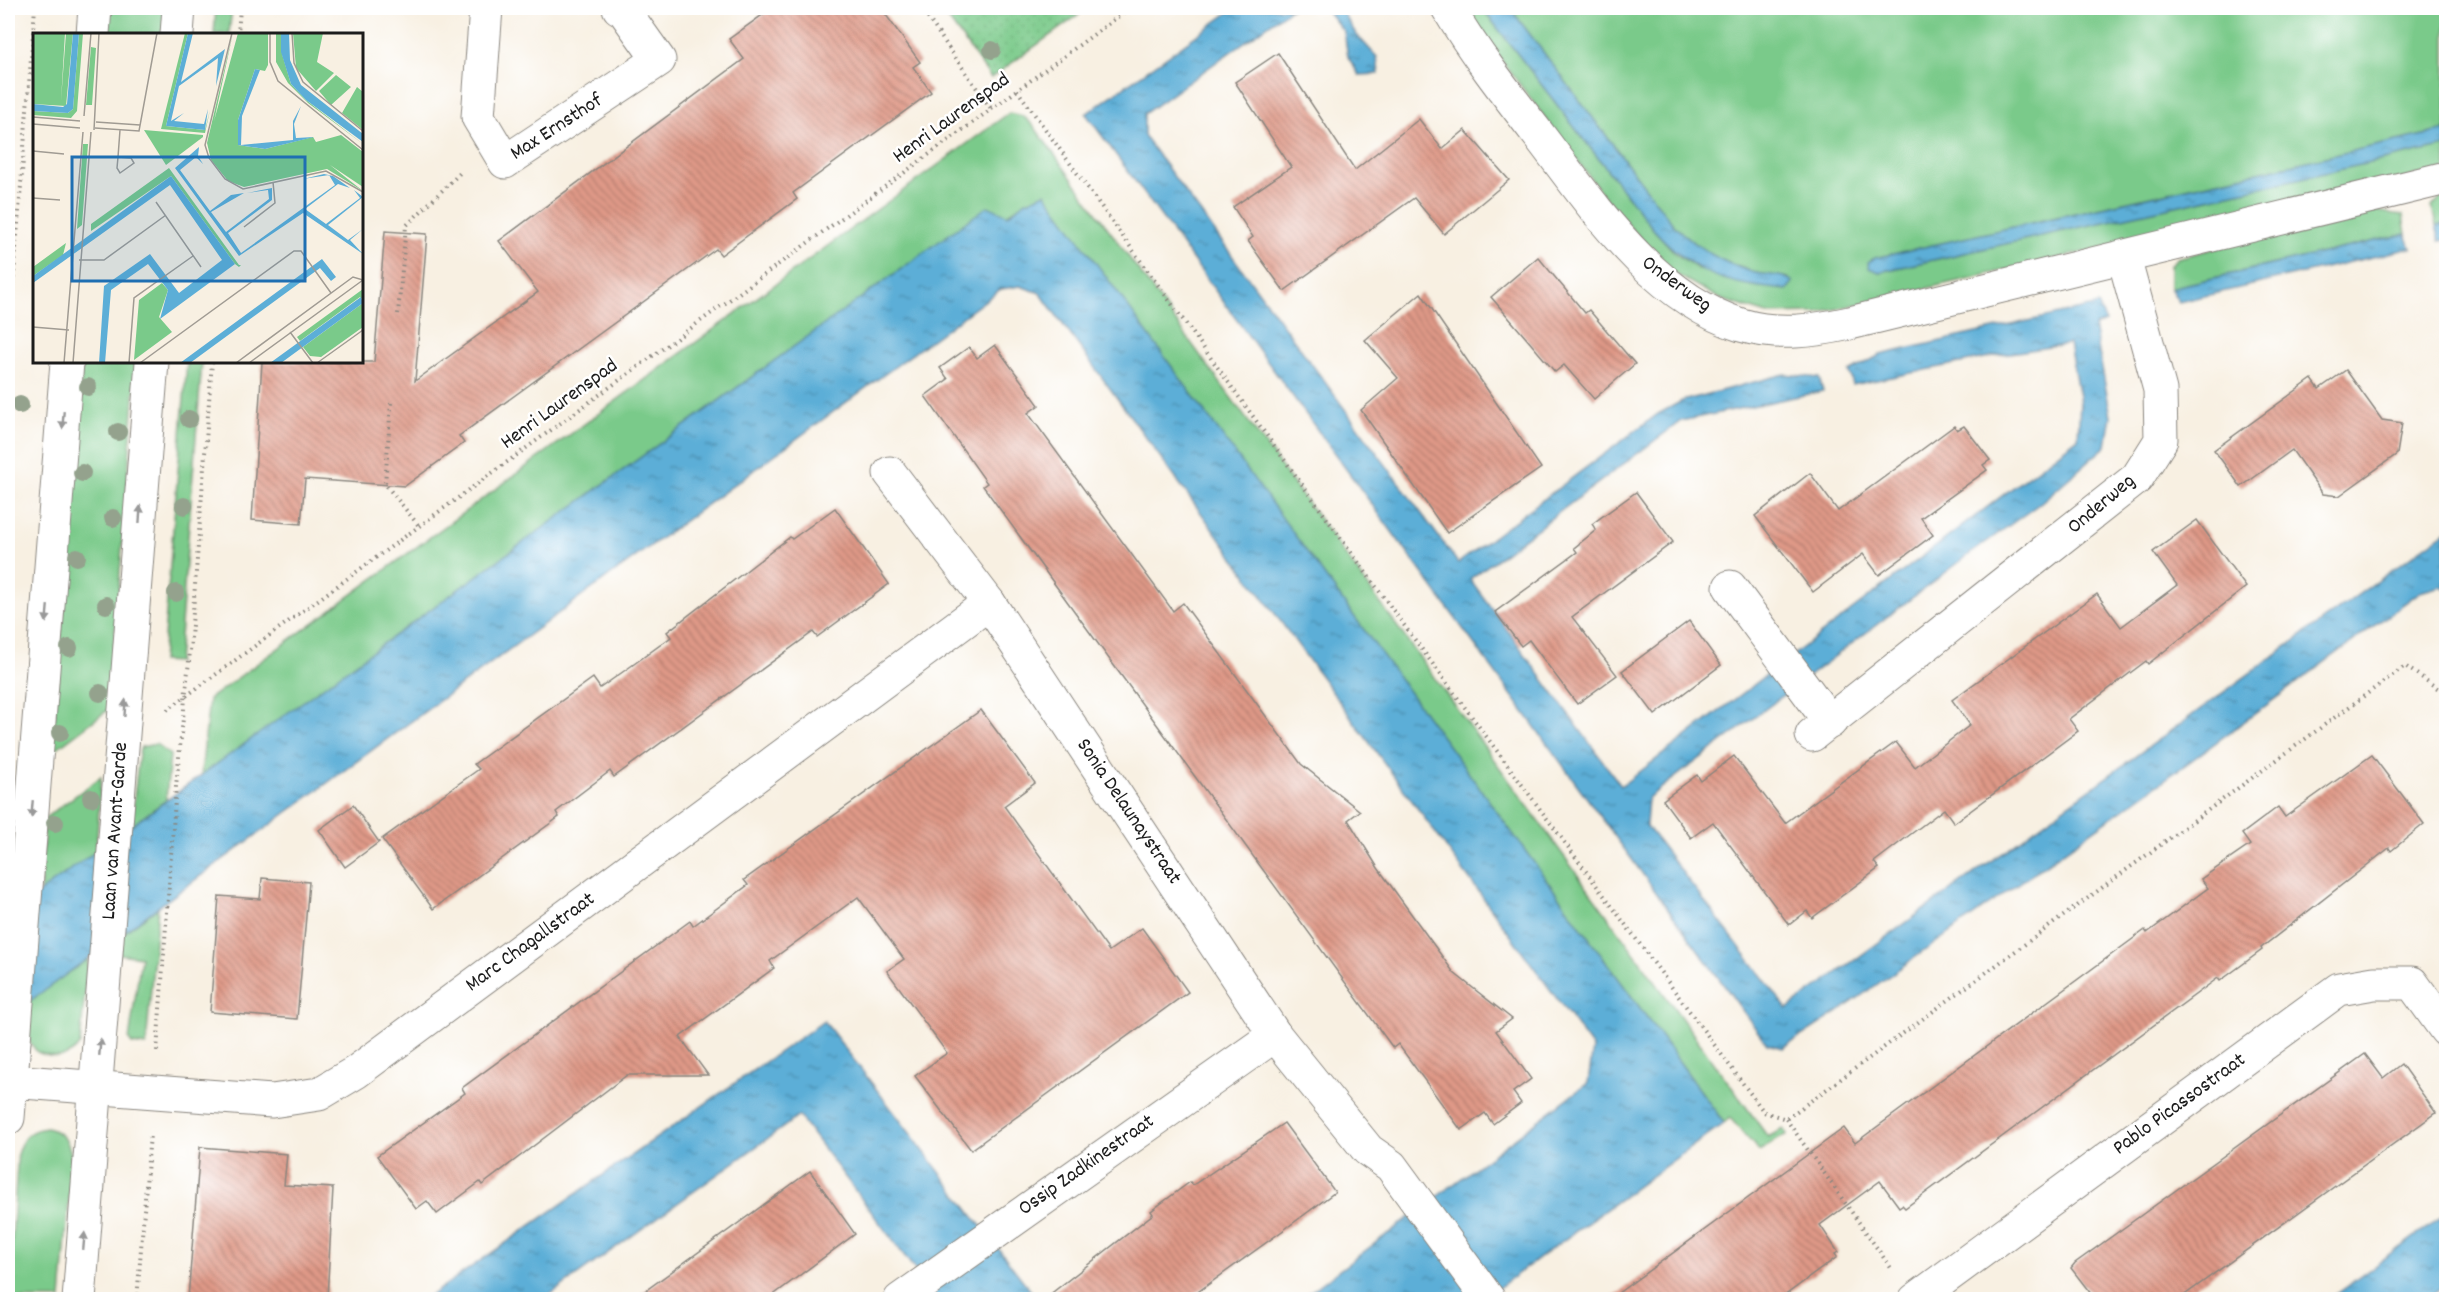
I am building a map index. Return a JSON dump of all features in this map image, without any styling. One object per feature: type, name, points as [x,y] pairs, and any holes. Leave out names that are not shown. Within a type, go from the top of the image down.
[{"type":"street","points":[[93,33],[95,8]]},
{"type":"street","points":[[177,33],[179,8]]},
{"type":"street","name":"Max Ernsthof","points":[[486,8],[478,117],[505,162],[659,60],[622,8],[619,8]]},
{"type":"street","name":"Onderweg","points":[[1448,8],[1495,77],[1611,229],[1635,255],[1684,296],[1721,317],[1742,325],[1779,332],[1824,329],[2446,178]]},
{"type":"street","name":"Onderweg","points":[[1730,587],[1781,657],[1819,719],[2137,478],[2161,440],[2160,390],[2124,258]]},
{"type":"street","points":[[8,1118],[67,363]]},
{"type":"street","name":"Laan van Avant-Garde","points":[[79,1299],[152,363]]},
{"type":"street","name":"Sonia Delaunaystraat","points":[[890,474],[989,603],[1275,1035],[1368,1150],[1392,1166],[1489,1299]]},
{"type":"street","name":"Marc Chagallstraat","points":[[10,1081],[272,1101],[304,1098],[337,1085],[989,603]]},
{"type":"street","name":"Pablo Picassostraat","points":[[1915,1299],[2339,989],[2374,983],[2412,983],[2446,1030]]},
{"type":"street","name":"Ossip Zadkinestraat","points":[[900,1299],[1275,1035]]},
{"type":"path","points":[[33,33],[35,8]]},
{"type":"path","points":[[238,33],[240,8]]},
{"type":"path","points":[[921,8],[992,110]]},
{"type":"path","name":"Henri Laurenspad","points":[[122,744],[1130,8]]},
{"type":"path","points":[[8,350],[33,33]]},
{"type":"path","points":[[1017,90],[1398,617],[1764,1112],[1786,1119],[1894,1271]]},
{"type":"path","points":[[398,314],[406,226],[492,141]]},
{"type":"path","points":[[168,911],[176,786],[212,363]]},
{"type":"path","points":[[391,403],[385,484],[419,526]]},
{"type":"path","points":[[1786,1119],[2405,666],[2446,694]]},
{"type":"green space","points":[[110,8],[165,8],[163,33],[108,33]]},
{"type":"green space","points":[[216,8],[232,8],[229,33],[214,33]]},
{"type":"green space","points":[[940,8],[1088,8],[991,78]]},
{"type":"green space","points":[[1462,8],[1482,8],[1654,230],[1676,254],[1698,269],[1789,278],[1755,273],[1708,255],[1675,227],[1510,8],[2446,8],[2446,130],[1875,258],[1879,272],[2446,146],[2446,169],[1819,313],[1767,314],[1720,299],[1670,271],[1613,208]]},
{"type":"green space","points":[[1009,113],[1023,116],[1033,125],[1768,1137],[1783,1129],[1787,1134],[1759,1151],[1730,1118],[1724,1123],[1045,194],[1025,202],[201,775],[209,699]]},
{"type":"green space","points":[[2446,191],[2446,223],[2436,226],[2432,207]]},
{"type":"green space","points":[[2368,210],[2403,215],[2406,234],[2170,288],[2170,265],[2177,258]]},
{"type":"green space","points":[[82,363],[137,363],[109,709],[52,752]]},
{"type":"green space","points":[[187,363],[202,363],[178,662],[162,661]]},
{"type":"green space","points":[[156,744],[170,755],[166,800],[131,826],[139,753],[141,747]]},
{"type":"green space","points":[[101,777],[96,851],[40,892],[45,818]]},
{"type":"green space","points":[[158,908],[146,1046],[132,1044],[129,1040],[141,957],[119,954],[122,934]]},
{"type":"green space","points":[[88,959],[80,1044],[71,1053],[61,1057],[37,1052],[27,1038],[29,1001]]},
{"type":"green space","points":[[47,1128],[66,1140],[72,1161],[61,1299],[8,1299],[18,1150],[29,1134]]},
{"type":"water","points":[[1235,8],[1292,8],[1144,114],[1144,136],[1458,563],[1658,414],[1682,401],[1785,374],[1819,378],[1823,391],[1681,421],[1470,579],[1621,786],[2078,438],[2080,402],[2069,344],[2004,354],[1853,385],[1849,372],[1880,355],[2098,305],[2106,322],[2094,326],[2111,416],[2106,446],[2039,504],[1648,798],[1646,825],[1787,1009],[2446,531],[2446,589],[2441,586],[2420,592],[2188,763],[1837,1013],[1783,1048],[1767,1044],[1086,114]]},
{"type":"water","points":[[1325,8],[1340,8],[1356,34],[1377,57],[1379,74],[1359,75],[1348,57],[1344,32]]},
{"type":"water","points":[[1482,8],[1510,8],[1675,227],[1702,248],[1729,264],[1752,272],[1789,279],[1793,282],[1787,290],[1746,285],[1713,275],[1684,258],[1670,246],[1654,230]]},
{"type":"water","points":[[2446,130],[2446,146],[1879,272],[1869,268],[1868,262],[1875,258]]},
{"type":"water","points":[[1045,193],[1724,1123],[1483,1299],[1301,1299],[1588,1083],[1593,1048],[1040,293],[1020,286],[1001,289],[8,1017],[8,915],[988,206],[1008,215],[1025,202]]},
{"type":"water","points":[[2446,223],[2446,240],[2440,241],[2436,226]]},
{"type":"water","points":[[2406,234],[2411,248],[2179,302],[2170,288]]},
{"type":"water","points":[[824,1021],[1037,1299],[937,1299],[799,1116],[544,1299],[424,1300]]},
{"type":"water","points":[[2446,1214],[2446,1285],[2427,1299],[2329,1299]]},
{"type":"building","points":[[772,8],[881,8],[920,62],[913,67],[931,92],[793,193],[797,199],[721,255],[716,249],[459,436],[464,443],[405,486],[305,479],[301,524],[252,520],[262,363],[374,362],[385,231],[427,234],[415,381],[538,292],[499,241],[744,59],[729,39]]},
{"type":"building","points":[[1278,53],[1355,170],[1419,119],[1442,149],[1465,130],[1509,180],[1444,234],[1414,198],[1284,291],[1248,241],[1253,237],[1233,207],[1291,167],[1235,82]]},
{"type":"building","points":[[1538,257],[1585,313],[1589,310],[1635,364],[1594,399],[1564,365],[1555,372],[1491,297]]},
{"type":"building","points":[[1421,293],[1541,468],[1447,533],[1361,410],[1398,378],[1365,340]]},
{"type":"building","points":[[995,345],[1039,405],[1028,413],[1173,611],[1183,603],[1301,764],[1360,811],[1348,820],[1378,868],[1454,973],[1512,1019],[1496,1031],[1531,1079],[1513,1092],[1521,1103],[1493,1124],[1485,1113],[1461,1130],[1398,1044],[1393,1048],[983,486],[987,483],[925,396],[948,379],[940,368],[969,347],[977,358]]},
{"type":"building","points":[[2346,370],[2382,420],[2402,423],[2397,454],[2339,496],[2323,494],[2292,450],[2241,487],[2214,450],[2312,379],[2319,389]]},
{"type":"building","points":[[1954,426],[1957,430],[1964,426],[1990,460],[1983,465],[1987,470],[1921,518],[1933,535],[1879,575],[1863,554],[1813,592],[1755,516],[1810,473],[1838,511]]},
{"type":"building","points":[[1636,492],[1673,542],[1572,617],[1617,675],[1577,704],[1529,640],[1521,646],[1495,612],[1577,552],[1574,548],[1596,530],[1592,524]]},
{"type":"building","points":[[835,508],[889,584],[817,637],[813,632],[614,777],[610,771],[556,812],[559,817],[433,909],[382,839],[479,769],[474,764],[593,678],[600,688],[671,637],[667,632],[790,537],[792,539]]},
{"type":"building","points":[[2197,520],[2246,587],[2148,664],[2146,661],[2069,719],[2078,731],[1954,823],[1944,809],[1874,862],[1879,868],[1812,918],[1807,911],[1789,925],[1713,822],[1691,838],[1663,800],[1697,775],[1701,781],[1734,756],[1785,823],[1896,742],[1915,767],[1970,725],[1952,700],[2097,594],[2121,627],[2177,585],[2153,552]]},
{"type":"building","points":[[1689,621],[1721,665],[1655,715],[1622,671]]},
{"type":"building","points":[[981,710],[1035,783],[1004,806],[1109,951],[1142,928],[1188,992],[971,1150],[915,1076],[947,1053],[887,971],[904,959],[858,897],[770,961],[774,968],[680,1037],[708,1075],[627,1075],[482,1185],[480,1182],[437,1214],[427,1201],[416,1209],[377,1156],[465,1093],[462,1088],[690,921],[693,926],[748,885],[744,880]]},
{"type":"building","points":[[2372,755],[2424,824],[2391,851],[2389,848],[2261,948],[2262,950],[2220,981],[2218,978],[1905,1208],[1902,1205],[1899,1207],[1880,1181],[1820,1225],[1838,1252],[1835,1254],[1837,1257],[1780,1299],[1610,1299],[1844,1128],[1855,1143],[2145,930],[2147,933],[2208,888],[2201,879],[2250,845],[2242,834],[2278,807],[2285,817]]},
{"type":"building","points":[[353,805],[379,842],[345,867],[319,830]]},
{"type":"building","points":[[262,878],[309,882],[297,1019],[210,1012],[219,896],[260,899]]},
{"type":"building","points":[[2365,1054],[2383,1078],[2401,1064],[2436,1113],[2179,1299],[2095,1299],[2071,1268],[2075,1263]]},
{"type":"building","points":[[1284,1123],[1335,1192],[1285,1229],[1188,1299],[1044,1299],[1153,1214],[1151,1211],[1190,1182],[1193,1185]]},
{"type":"building","points":[[200,1147],[287,1154],[284,1185],[333,1188],[327,1299],[188,1299]]},
{"type":"building","points":[[810,1171],[855,1234],[768,1299],[634,1299]]}]
